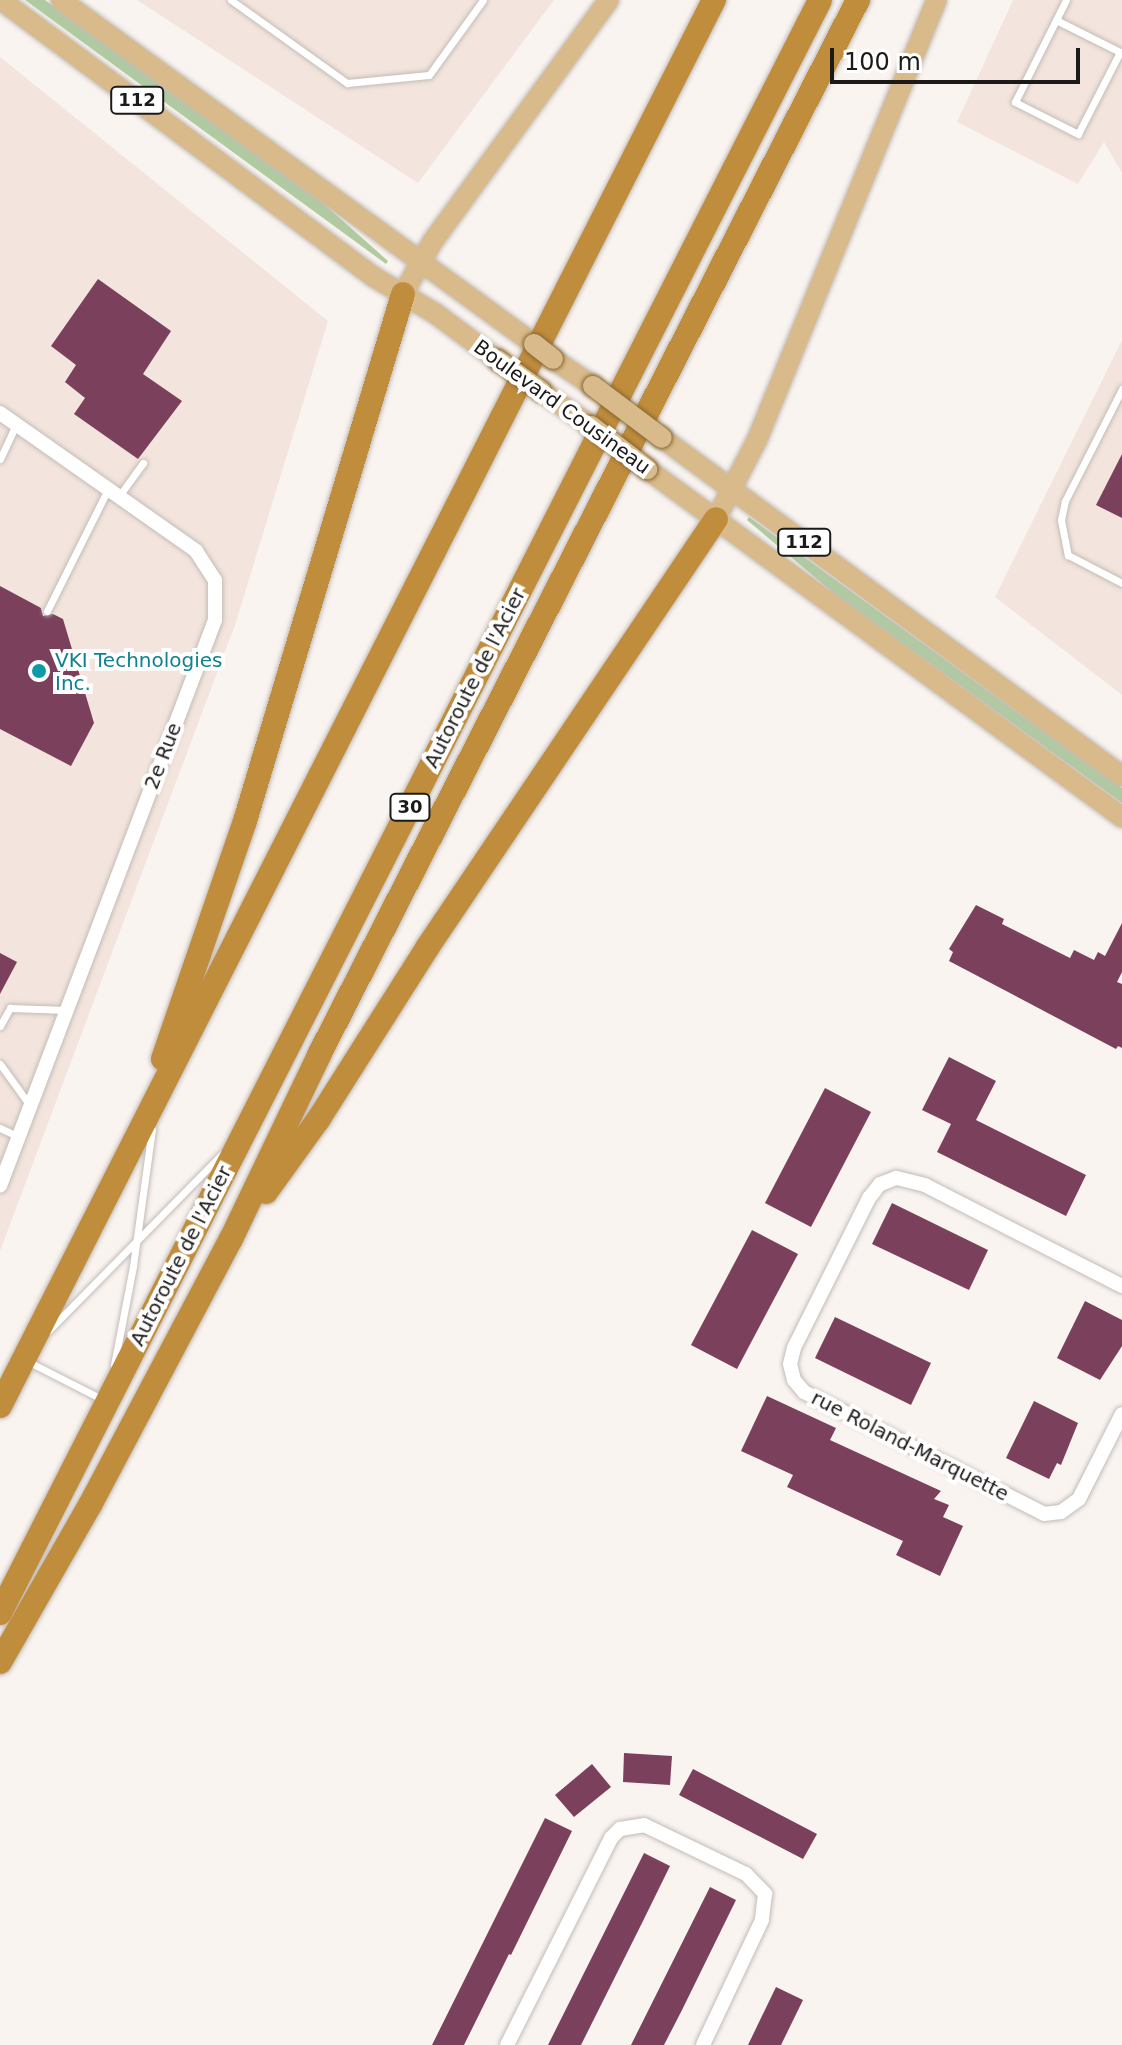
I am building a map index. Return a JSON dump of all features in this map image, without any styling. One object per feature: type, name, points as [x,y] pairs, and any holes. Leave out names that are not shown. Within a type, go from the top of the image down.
[{"type":"highway","points":[[0,1406],[714,0]]},
{"type":"highway","name":"Autoroute de l'Acier","points":[[0,1613],[820,0]]},
{"type":"highway","points":[[0,1662],[90,1505],[231,1239],[319,1055],[858,0]]},
{"type":"highway","points":[[134,1145],[249,807],[403,294]]},
{"type":"highway","points":[[231,1239],[318,1120],[427,948],[716,519]]},
{"type":"main road","name":"Boulevard Cousineau","points":[[1,0],[1122,817]]},
{"type":"main road","name":"Boulevard Cousineau","points":[[61,0],[1119,771]]},
{"type":"main road","points":[[403,294],[420,261],[609,0]]},
{"type":"main road","points":[[716,519],[734,490],[937,0]]},
{"type":"street","name":"2e Rue","points":[[0,413],[196,551],[215,580],[215,620],[0,1186]]},
{"type":"street","name":"rue Roland-Marquette","points":[[1122,1286],[918,1182],[896,1178],[872,1193],[794,1348],[790,1364],[794,1380],[804,1392],[1044,1514],[1061,1512],[1079,1499],[1122,1414]]},
{"type":"street","points":[[507,2045],[611,1838],[620,1829],[644,1825],[746,1874],[765,1894],[762,1920],[703,2045]]},
{"type":"lane","points":[[231,0],[347,83],[429,75],[483,0]]},
{"type":"lane","points":[[1056,20],[1121,52],[1078,134],[1015,102],[1056,20],[1066,0]]},
{"type":"lane","points":[[1122,389],[1065,501],[1061,520],[1068,555],[1122,583]]},
{"type":"lane","points":[[0,459],[16,424]]},
{"type":"lane","points":[[47,611],[113,492],[143,463]]},
{"type":"lane","points":[[0,1026],[10,1008],[67,1010]]},
{"type":"lane","points":[[163,1059],[137,1241],[107,1401],[24,1359],[137,1241],[246,1128]]},
{"type":"lane","points":[[0,1064],[30,1106]]},
{"type":"lane","points":[[0,1128],[19,1137]]},
{"type":"shaded area","points":[[137,0],[554,0],[418,183]]},
{"type":"shaded area","points":[[1013,0],[1122,0],[1122,173],[1104,142],[1078,184],[957,122]]},
{"type":"shaded area","points":[[0,57],[328,321],[236,622],[0,1251]]},
{"type":"shaded area","points":[[1122,340],[1122,695],[995,597]]},
{"type":"green space","points":[[25,0],[45,0],[324,204],[388,261],[386,264]]},
{"type":"green space","points":[[749,517],[1122,788],[1122,803],[837,596],[747,520]]},
{"type":"building","points":[[98,279],[171,331],[143,374],[182,401],[138,459],[74,414],[85,398],[65,382],[76,365],[51,346]]},
{"type":"building","points":[[1122,454],[1122,518],[1096,505]]},
{"type":"building","name":"VKI Technologies Inc.","points":[[0,586],[41,608],[43,616],[53,614],[63,619],[94,723],[71,766],[0,729]]},
{"type":"building","points":[[976,905],[1004,919],[1002,924],[1070,958],[1074,950],[1094,960],[1098,952],[1105,956],[1122,923],[1122,972],[1117,982],[1122,984],[1122,1048],[1118,1046],[1116,1049],[949,961],[953,952],[949,949]]},
{"type":"building","points":[[0,953],[17,962],[0,994]]},
{"type":"building","points":[[949,1057],[996,1081],[976,1120],[1086,1175],[1066,1216],[937,1152],[951,1124],[922,1110]]},
{"type":"building","points":[[825,1088],[871,1112],[811,1227],[765,1203]]},
{"type":"building","points":[[892,1203],[988,1250],[969,1290],[872,1244]]},
{"type":"building","points":[[752,1230],[798,1254],[737,1369],[691,1345]]},
{"type":"building","points":[[1085,1301],[1122,1320],[1122,1346],[1100,1380],[1057,1358]]},
{"type":"building","points":[[835,1317],[931,1363],[911,1405],[815,1358]]},
{"type":"building","points":[[767,1396],[836,1428],[830,1440],[941,1491],[934,1499],[949,1505],[943,1517],[963,1526],[940,1576],[896,1555],[903,1541],[787,1487],[793,1475],[741,1451]]},
{"type":"building","points":[[1034,1401],[1078,1423],[1061,1465],[1057,1463],[1049,1479],[1006,1458]]},
{"type":"building","points":[[624,1753],[672,1756],[670,1785],[623,1782]]},
{"type":"building","points":[[592,1764],[611,1787],[574,1817],[555,1795]]},
{"type":"building","points":[[693,1769],[817,1834],[803,1859],[679,1795]]},
{"type":"building","points":[[545,1818],[572,1831],[511,1955],[464,2045],[432,2045]]},
{"type":"building","points":[[644,1853],[670,1866],[581,2045],[548,2045]]},
{"type":"building","points":[[710,1887],[736,1900],[682,2010],[664,2045],[631,2045]]},
{"type":"building","points":[[776,1987],[803,2000],[781,2045],[748,2045]]},
{"type":"place","name":"VKI Technologies Inc.","points":[[39,671]]}]
